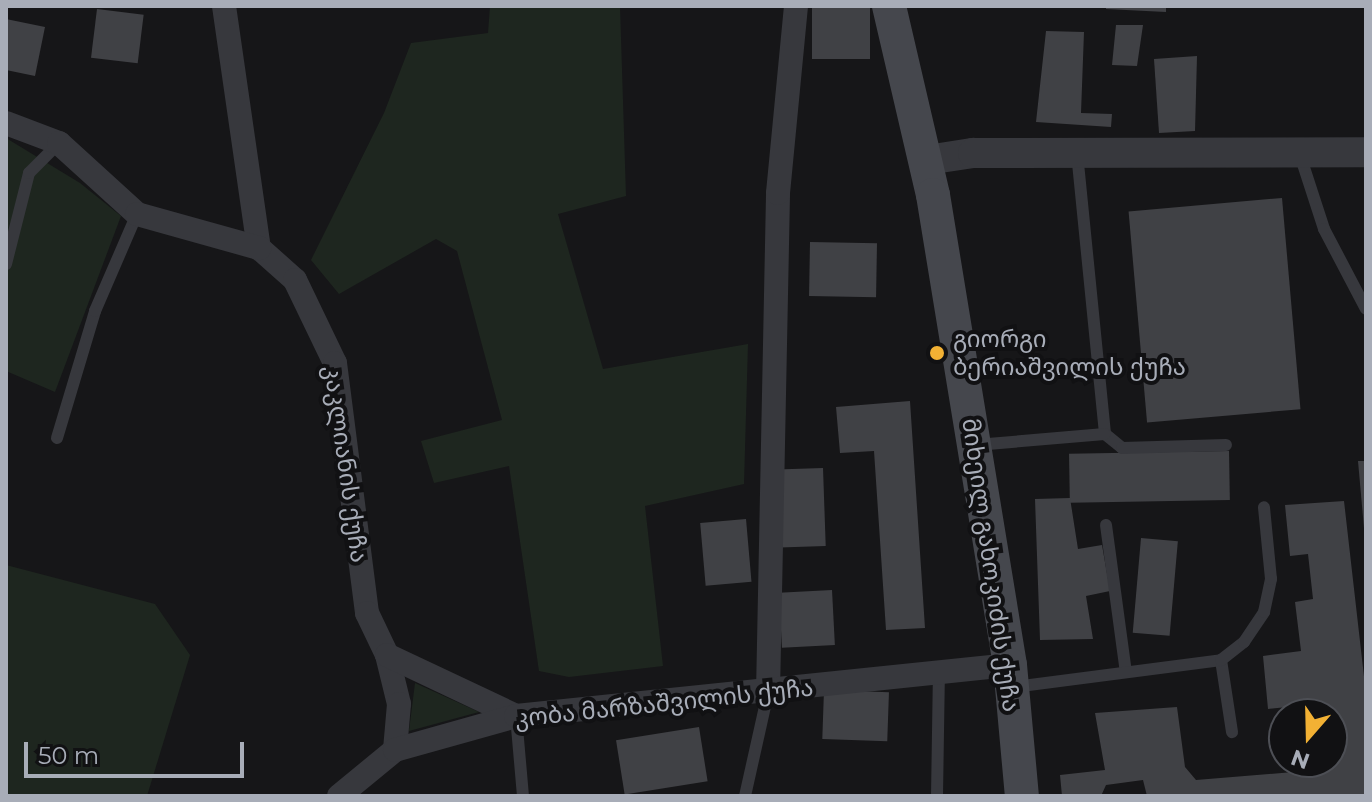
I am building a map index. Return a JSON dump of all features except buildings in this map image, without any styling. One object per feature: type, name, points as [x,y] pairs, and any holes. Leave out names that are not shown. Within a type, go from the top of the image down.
[{"type":"main road","name":"მიხეილ გახოკიძის ქუჩა","points":[[889,6],[927,160],[1010,676],[1022,796]]},
{"type":"street","points":[[6,123],[59,143],[137,214],[259,248],[224,6]]},
{"type":"street","points":[[768,693],[778,193],[796,6]]},
{"type":"street","points":[[927,160],[973,153],[1366,152]]},
{"type":"street","name":"კაკლიანის ქუჩა","points":[[259,248],[295,280],[335,363],[367,613],[387,655],[399,704],[395,750]]},
{"type":"street","points":[[387,655],[516,716]]},
{"type":"street","name":"კობა მარზაშვილის ქუჩა","points":[[339,796],[395,750],[516,716],[768,693],[939,673],[1010,676]]},
{"type":"lane","points":[[6,264],[29,173],[59,143]]},
{"type":"lane","points":[[1077,152],[1105,434]]},
{"type":"lane","points":[[1299,152],[1324,229],[1366,309]]},
{"type":"lane","points":[[57,438],[95,311],[137,214]]},
{"type":"lane","points":[[974,446],[1105,434],[1122,448],[1226,445]]},
{"type":"lane","points":[[1010,676],[1126,672],[1221,660],[1244,642],[1264,612],[1271,579],[1264,507]]},
{"type":"lane","points":[[1106,525],[1126,672]]},
{"type":"lane","points":[[1221,660],[1232,732]]},
{"type":"lane","points":[[937,796],[939,673]]},
{"type":"lane","points":[[745,796],[768,693]]},
{"type":"lane","points":[[516,716],[523,796]]},
{"type":"shaded area","points":[[490,6],[620,6],[626,196],[558,214],[603,369],[748,344],[744,484],[645,506],[663,666],[569,677],[539,671],[509,466],[434,483],[421,441],[502,420],[457,251],[436,239],[339,294],[311,260],[384,113],[411,43],[488,33]]},
{"type":"shaded area","points":[[6,138],[80,183],[121,216],[55,392],[6,371]]},
{"type":"shaded area","points":[[6,565],[155,604],[190,655],[147,796],[6,796]]},
{"type":"shaded area","points":[[415,683],[479,712],[409,731]]},
{"type":"place","name":"გიორგი ბერიაშვილის ქუჩა","points":[[937,353]]}]
